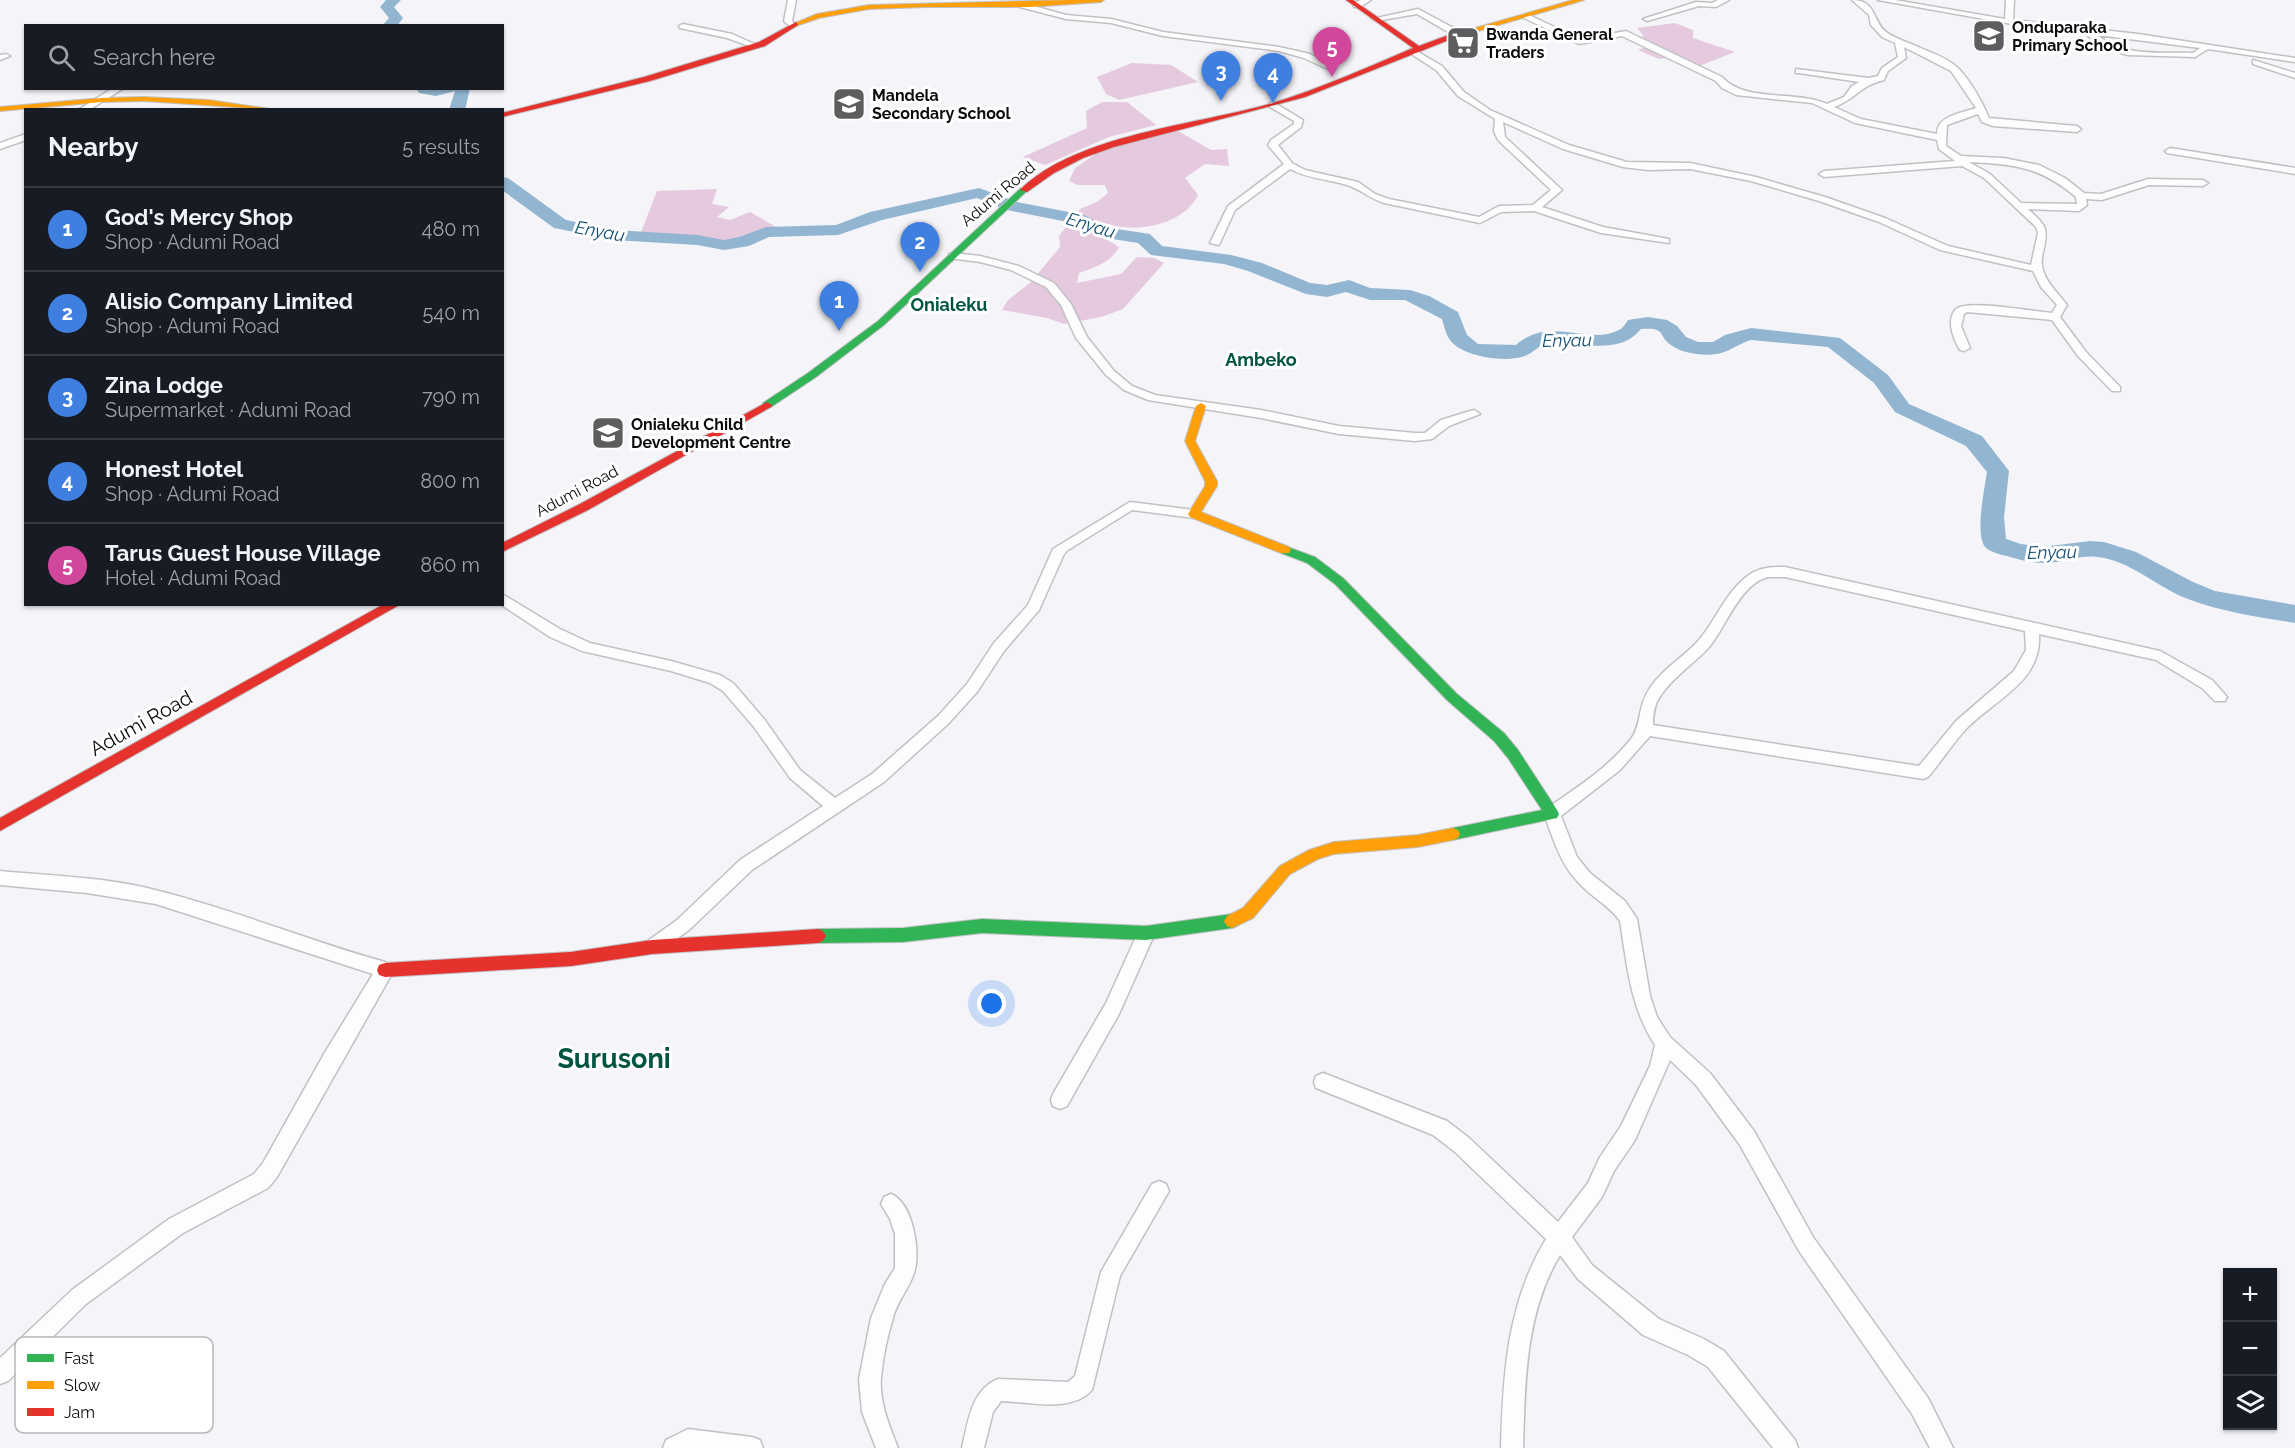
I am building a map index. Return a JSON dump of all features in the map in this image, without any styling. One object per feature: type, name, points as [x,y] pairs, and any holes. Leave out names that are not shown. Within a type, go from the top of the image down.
[{"type":"street","points":[[792,0],[788,21],[792,26]]},
{"type":"street","points":[[504,115],[647,79],[755,46],[774,39],[792,26],[817,13],[854,6],[1023,4],[1101,0]]},
{"type":"street","name":"Adumi Road","points":[[504,547],[584,507],[760,410],[812,375],[881,323],[1007,205],[1043,175],[1109,145],[1273,105],[1349,79],[1416,49],[1458,34],[1581,0]]},
{"type":"street","points":[[1647,19],[1699,4],[1713,5],[1725,0]]},
{"type":"street","points":[[1856,0],[1873,15],[1875,25],[1880,31],[1954,69],[1979,104],[1984,120],[1988,123],[2077,129]]},
{"type":"street","points":[[1882,0],[2009,22],[2138,36],[2295,60]]},
{"type":"street","points":[[2009,22],[2010,0]]},
{"type":"street","points":[[1362,1],[1376,19],[1439,69],[1461,94],[1499,119],[1552,143],[1618,163],[1648,167],[1690,166],[1745,177],[1829,201],[1882,220],[1944,248],[2037,268]]},
{"type":"street","points":[[1023,4],[1048,13],[1111,21],[1163,34],[1279,49],[1307,56],[1331,67]]},
{"type":"street","points":[[1376,19],[1418,11],[1458,34]]},
{"type":"street","points":[[1029,18],[1048,13]]},
{"type":"street","points":[[1526,17],[1579,42],[1623,33],[1719,79],[1725,86],[1739,93],[1802,99],[1829,106],[1858,121],[1941,138]]},
{"type":"street","points":[[683,26],[729,36],[755,46]]},
{"type":"street","points":[[2089,32],[2106,46],[2128,53],[2195,55],[2206,47]]},
{"type":"street","points":[[1829,106],[1847,99],[1853,90],[1868,81],[1881,78],[1885,70],[1902,58],[1899,42]]},
{"type":"street","points":[[2216,49],[2295,76]]},
{"type":"street","points":[[1799,70],[1868,81]]},
{"type":"street","points":[[86,108],[117,90]]},
{"type":"street","points":[[37,108],[102,100],[223,102],[260,108]]},
{"type":"street","points":[[1273,105],[1299,120],[1298,125],[1274,142],[1273,146],[1289,165],[1308,174],[1355,184],[1387,201],[1477,220],[1499,209],[1535,208],[1601,230],[1665,241]]},
{"type":"street","points":[[0,109],[24,108]]},
{"type":"street","points":[[1980,110],[1944,123],[1942,147],[1987,176],[2021,206],[2043,232],[2036,262],[2045,285],[2062,305],[2055,317]]},
{"type":"street","points":[[1499,119],[1498,131],[1501,138],[1557,190],[1535,208]]},
{"type":"street","points":[[0,147],[24,138]]},
{"type":"street","points":[[2170,151],[2295,171]]},
{"type":"street","points":[[1824,174],[1919,168],[1961,161],[2003,161],[2036,168],[2062,180],[2081,196],[2102,197],[2148,182],[2203,183]]},
{"type":"street","points":[[1215,243],[1231,208],[1289,165]]},
{"type":"street","points":[[2021,206],[2079,208],[2082,206],[2081,196]]},
{"type":"street","points":[[953,256],[980,259],[1015,268],[1050,285],[1066,304],[1082,338],[1119,382],[1152,398],[1261,414],[1339,430],[1422,438],[1445,423],[1474,414]]},
{"type":"street","points":[[1964,348],[1956,326],[1959,312],[1964,309],[1975,308],[2055,317],[2082,354],[2116,389]]},
{"type":"street","points":[[1194,514],[1211,481],[1190,441],[1201,406]]},
{"type":"street","points":[[652,947],[683,925],[746,865],[836,807],[905,755],[972,688],[999,647],[1034,607],[1058,552],[1063,547],[1130,506],[1194,514],[1311,560],[1339,581],[1452,697],[1499,737],[1513,754],[1552,814],[1570,860],[1584,878],[1610,898],[1628,919],[1644,1009],[1649,1021],[1664,1043],[1702,1079],[1747,1138],[1806,1244],[1920,1406],[1942,1448]]},
{"type":"street","points":[[0,878],[87,886],[156,897],[208,912],[319,951],[385,970],[571,959],[652,947],[794,936],[903,934],[982,926],[1146,933],[1232,921],[1248,913],[1285,870],[1314,854],[1334,848],[1418,841],[1552,814],[1594,784],[1633,749],[1646,730],[1644,718],[1649,703],[1667,675],[1703,644],[1739,591],[1756,576],[1785,572],[2160,656],[2207,684],[2220,698]]},
{"type":"street","points":[[504,600],[555,633],[579,645],[671,666],[715,679],[728,687],[759,723],[795,774],[836,807]]},
{"type":"street","name":"Adumi Road","points":[[1,823],[391,606]]},
{"type":"street","points":[[1646,730],[1923,774],[1961,725],[2019,675],[2029,661],[2033,650],[2032,627]]},
{"type":"street","points":[[1060,1100],[1113,1008],[1146,933]]},
{"type":"street","points":[[36,1337],[96,1284],[176,1226],[261,1180],[270,1170],[331,1060],[385,970]]},
{"type":"street","points":[[1512,1448],[1514,1366],[1534,1280],[1559,1237],[1595,1190],[1607,1164],[1628,1132],[1659,1067],[1664,1043]]},
{"type":"street","points":[[1323,1082],[1440,1128],[1559,1237],[1585,1272],[1651,1328],[1696,1347],[1716,1359],[1787,1448]]},
{"type":"street","points":[[973,1448],[985,1403],[991,1394],[998,1390],[1068,1393],[1076,1391],[1084,1382],[1111,1272],[1159,1191]]},
{"type":"street","points":[[887,1448],[873,1412],[870,1379],[882,1318],[892,1291],[905,1270],[905,1234],[898,1213],[891,1204]]},
{"type":"street","points":[[0,1372],[15,1357]]},
{"type":"street","points":[[674,1448],[688,1440],[752,1448]]},
{"type":"shaded area","points":[[1675,23],[1693,30],[1693,38],[1735,52],[1699,66],[1675,56],[1659,59],[1638,50],[1646,47],[1641,40],[1643,35],[1637,28]]},
{"type":"shaded area","points":[[1132,63],[1171,65],[1198,82],[1119,100],[1106,94],[1097,77]]},
{"type":"shaded area","points":[[1102,102],[1127,102],[1156,125],[1109,137],[1045,165],[1023,157],[1087,128],[1086,111]]},
{"type":"shaded area","points":[[1178,131],[1211,150],[1227,149],[1229,166],[1205,164],[1185,178],[1198,195],[1185,211],[1167,222],[1134,228],[1103,224],[1088,228],[1119,247],[1107,261],[1079,273],[1077,283],[1121,274],[1137,257],[1154,258],[1164,263],[1123,309],[1101,317],[1064,324],[1047,318],[1002,310],[1008,300],[1031,282],[1060,247],[1059,236],[1080,209],[1097,202],[1108,193],[1105,185],[1078,185],[1069,181],[1075,168],[1105,148]]},
{"type":"shaded area","points":[[717,189],[712,204],[729,207],[717,217],[730,220],[750,212],[776,227],[743,239],[723,241],[699,237],[640,235],[657,191]]},
{"type":"waterway","name":"Enyau","points":[[391,24],[396,18],[387,7],[394,0]]},
{"type":"waterway","name":"Enyau","points":[[424,90],[440,90]]},
{"type":"waterway","name":"Enyau","points":[[458,108],[462,90]]},
{"type":"waterway","name":"Enyau","points":[[504,183],[560,224],[614,235],[697,240],[724,245],[743,242],[766,232],[838,230],[876,216],[979,193],[1013,206],[1078,219],[1106,233],[1144,238],[1157,251],[1225,259],[1255,267],[1306,288],[1327,291],[1349,286],[1370,294],[1394,293],[1416,297],[1451,316],[1458,338],[1472,349],[1500,352],[1521,351],[1533,340],[1550,337],[1601,340],[1626,335],[1635,324],[1648,323],[1666,326],[1678,341],[1695,348],[1717,348],[1732,339],[1751,334],[1833,342],[1881,379],[1902,408],[1974,441],[1998,471],[1992,517],[1995,543],[2015,551],[2035,555],[2076,550],[2104,550],[2128,558],[2196,593],[2245,606],[2295,614]]},
{"type":"traffic: fast","points":[[767,405],[812,375],[881,323],[1024,190]]},
{"type":"traffic: fast","points":[[1285,550],[1311,560],[1339,581],[1452,697],[1499,737],[1513,754],[1552,814],[1453,834]]},
{"type":"traffic: fast","points":[[818,936],[903,935],[982,926],[1146,933],[1232,921]]},
{"type":"traffic: slow","points":[[796,24],[817,16],[869,7],[1004,5],[1101,0]]},
{"type":"traffic: slow","points":[[1465,32],[1581,0]]},
{"type":"traffic: slow","points":[[0,109],[102,100],[144,99],[209,102],[259,108]]},
{"type":"traffic: slow","points":[[1201,406],[1190,441],[1211,481],[1211,486],[1194,514],[1285,550]]},
{"type":"traffic: slow","points":[[1232,921],[1248,913],[1285,870],[1314,854],[1334,848],[1418,841],[1453,834]]},
{"type":"traffic: jam","points":[[1349,0],[1418,48]]},
{"type":"traffic: jam","points":[[504,115],[647,79],[762,44],[796,24]]},
{"type":"traffic: jam","points":[[1024,190],[1051,171],[1080,156],[1143,136],[1303,96],[1342,82],[1421,47],[1465,32]]},
{"type":"traffic: jam","points":[[504,547],[584,507],[767,405]]},
{"type":"traffic: jam","points":[[0,825],[391,606]]},
{"type":"traffic: jam","points":[[385,970],[571,959],[652,947],[818,936]]},
{"type":"place","name":"Onduparaka Primary School","points":[[1989,36]]},
{"type":"place","name":"Bwanda General Traders","points":[[1463,43]]},
{"type":"place","name":"Tarus Guest House Village","points":[[1332,77]]},
{"type":"place","name":"Zina Lodge","points":[[1221,101]]},
{"type":"place","name":"Honest Hotel","points":[[1273,103]]},
{"type":"place","name":"Mandela Secondary School","points":[[849,104]]},
{"type":"place","name":"Alisio Company Limited","points":[[920,272]]},
{"type":"place","name":"God's Mercy Shop","points":[[839,331]]},
{"type":"place","name":"Onialeku Child Development Centre","points":[[608,433]]},
{"type":"district","name":"Onialeku","points":[[949,304]]},
{"type":"district","name":"Ambeko","points":[[1261,359]]},
{"type":"district","name":"Surusoni","points":[[614,1058]]}]
